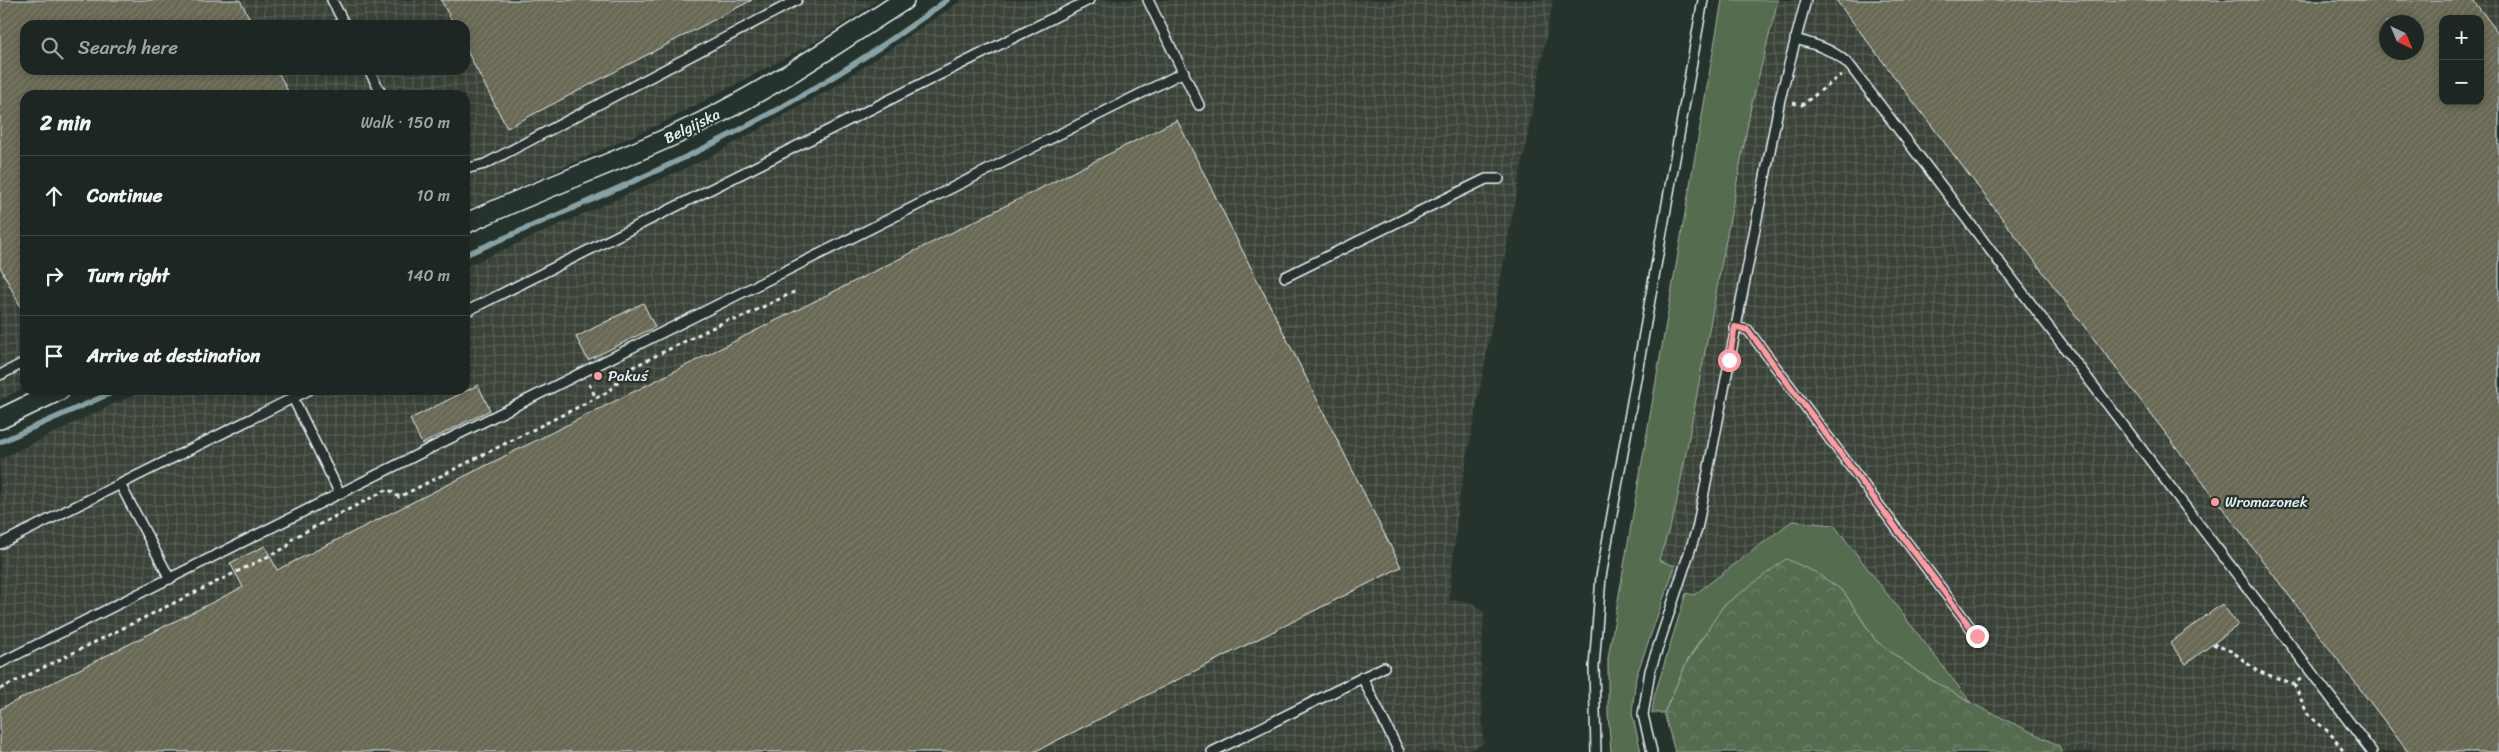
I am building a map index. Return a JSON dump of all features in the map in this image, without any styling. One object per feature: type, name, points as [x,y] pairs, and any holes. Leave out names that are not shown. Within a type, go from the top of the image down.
[{"type":"street","name":"Belgijska","points":[[470,222],[703,122],[824,54],[904,0]]},
{"type":"street","points":[[0,419],[50,395]]},
{"type":"lane","points":[[332,0],[342,20]]},
{"type":"lane","points":[[470,168],[484,164],[797,0]]},
{"type":"lane","points":[[470,310],[1089,0]]},
{"type":"lane","points":[[1148,0],[1199,104]]},
{"type":"lane","points":[[1596,752],[1594,667],[1601,577],[1689,93],[1703,0]]},
{"type":"lane","points":[[1652,752],[1643,715],[1645,695],[1650,671],[1697,529],[1780,99],[1806,0]]},
{"type":"lane","points":[[1795,39],[1830,50],[1842,56],[1851,66],[2372,752]]},
{"type":"lane","points":[[0,663],[1184,72]]},
{"type":"lane","points":[[371,75],[379,90]]},
{"type":"lane","points":[[1285,277],[1486,179],[1499,179]]},
{"type":"lane","points":[[1735,327],[1748,330],[1977,636]]},
{"type":"lane","points":[[0,375],[20,365]]},
{"type":"lane","points":[[0,544],[299,395]]},
{"type":"lane","points":[[293,398],[340,494]]},
{"type":"lane","points":[[120,484],[170,579]]},
{"type":"lane","points":[[1212,752],[1384,667]]},
{"type":"lane","points":[[1362,678],[1398,752]]},
{"type":"path","points":[[1780,99],[1802,106],[1851,66]]},
{"type":"path","points":[[0,690],[287,547],[293,538],[388,489],[399,497],[608,392],[631,368],[730,319],[736,320],[798,290]]},
{"type":"path","points":[[2213,644],[2233,652],[2257,671],[2294,684],[2308,715],[2330,733],[2344,752]]},
{"type":"path","points":[[2294,684],[2311,671]]},
{"type":"shaded area","points":[[0,0],[878,0],[819,40],[662,123],[470,209],[470,90],[20,90],[20,390],[0,400]]},
{"type":"shaded area","points":[[962,0],[1553,0],[1458,505],[1449,600],[1474,603],[1484,612],[1481,665],[1483,744],[1466,752],[0,752],[0,459],[135,395],[470,395],[470,265],[708,158],[834,87]]},
{"type":"shaded area","points":[[1744,0],[2499,0],[2499,752],[2063,752],[2058,745],[1971,703],[1834,525],[1792,521],[1694,595],[1631,573]]},
{"type":"green space","points":[[1722,0],[1778,0],[1751,107],[1675,511],[1659,560],[1675,566],[1636,677],[1632,713],[1641,752],[1611,752],[1608,713],[1608,658]]},
{"type":"green space","points":[[1792,521],[1834,525],[1971,703],[1918,672],[1876,641],[1843,591],[1701,638],[1687,662],[1664,713],[1652,713],[1654,697],[1686,593],[1694,595]]},
{"type":"green space","points":[[1786,559],[1815,572],[1843,591],[1876,641],[1918,672],[1971,703],[2058,745],[2063,752],[1675,752],[1664,713],[1687,662],[1723,606]]},
{"type":"building","points":[[0,0],[240,0],[250,20],[20,20],[20,75],[280,75],[287,90],[20,90],[20,305],[0,267]]},
{"type":"building","points":[[441,0],[752,0],[507,128],[470,57],[470,20],[451,20]]},
{"type":"building","points":[[1836,0],[2473,0],[2499,34],[2499,752],[2408,752]]},
{"type":"building","points":[[1177,120],[1401,567],[1034,752],[0,752],[0,709],[243,587],[230,563],[265,546],[277,570]]},
{"type":"building","points":[[643,303],[655,327],[588,360],[576,337]]},
{"type":"building","points":[[478,385],[490,410],[422,444],[410,419],[458,395],[470,395],[470,389]]},
{"type":"building","points":[[2222,604],[2238,625],[2186,664],[2170,643]]},
{"type":"waterway","points":[[470,253],[709,146],[814,88],[882,46],[947,0]]},
{"type":"waterway","points":[[0,442],[107,395]]},
{"type":"place","name":"Pakuś","points":[[598,376]]},
{"type":"place","name":"Wromazonek","points":[[2215,502]]},
{"type":"route","points":[[1729,360],[1735,327],[1748,330],[1977,636]]}]
